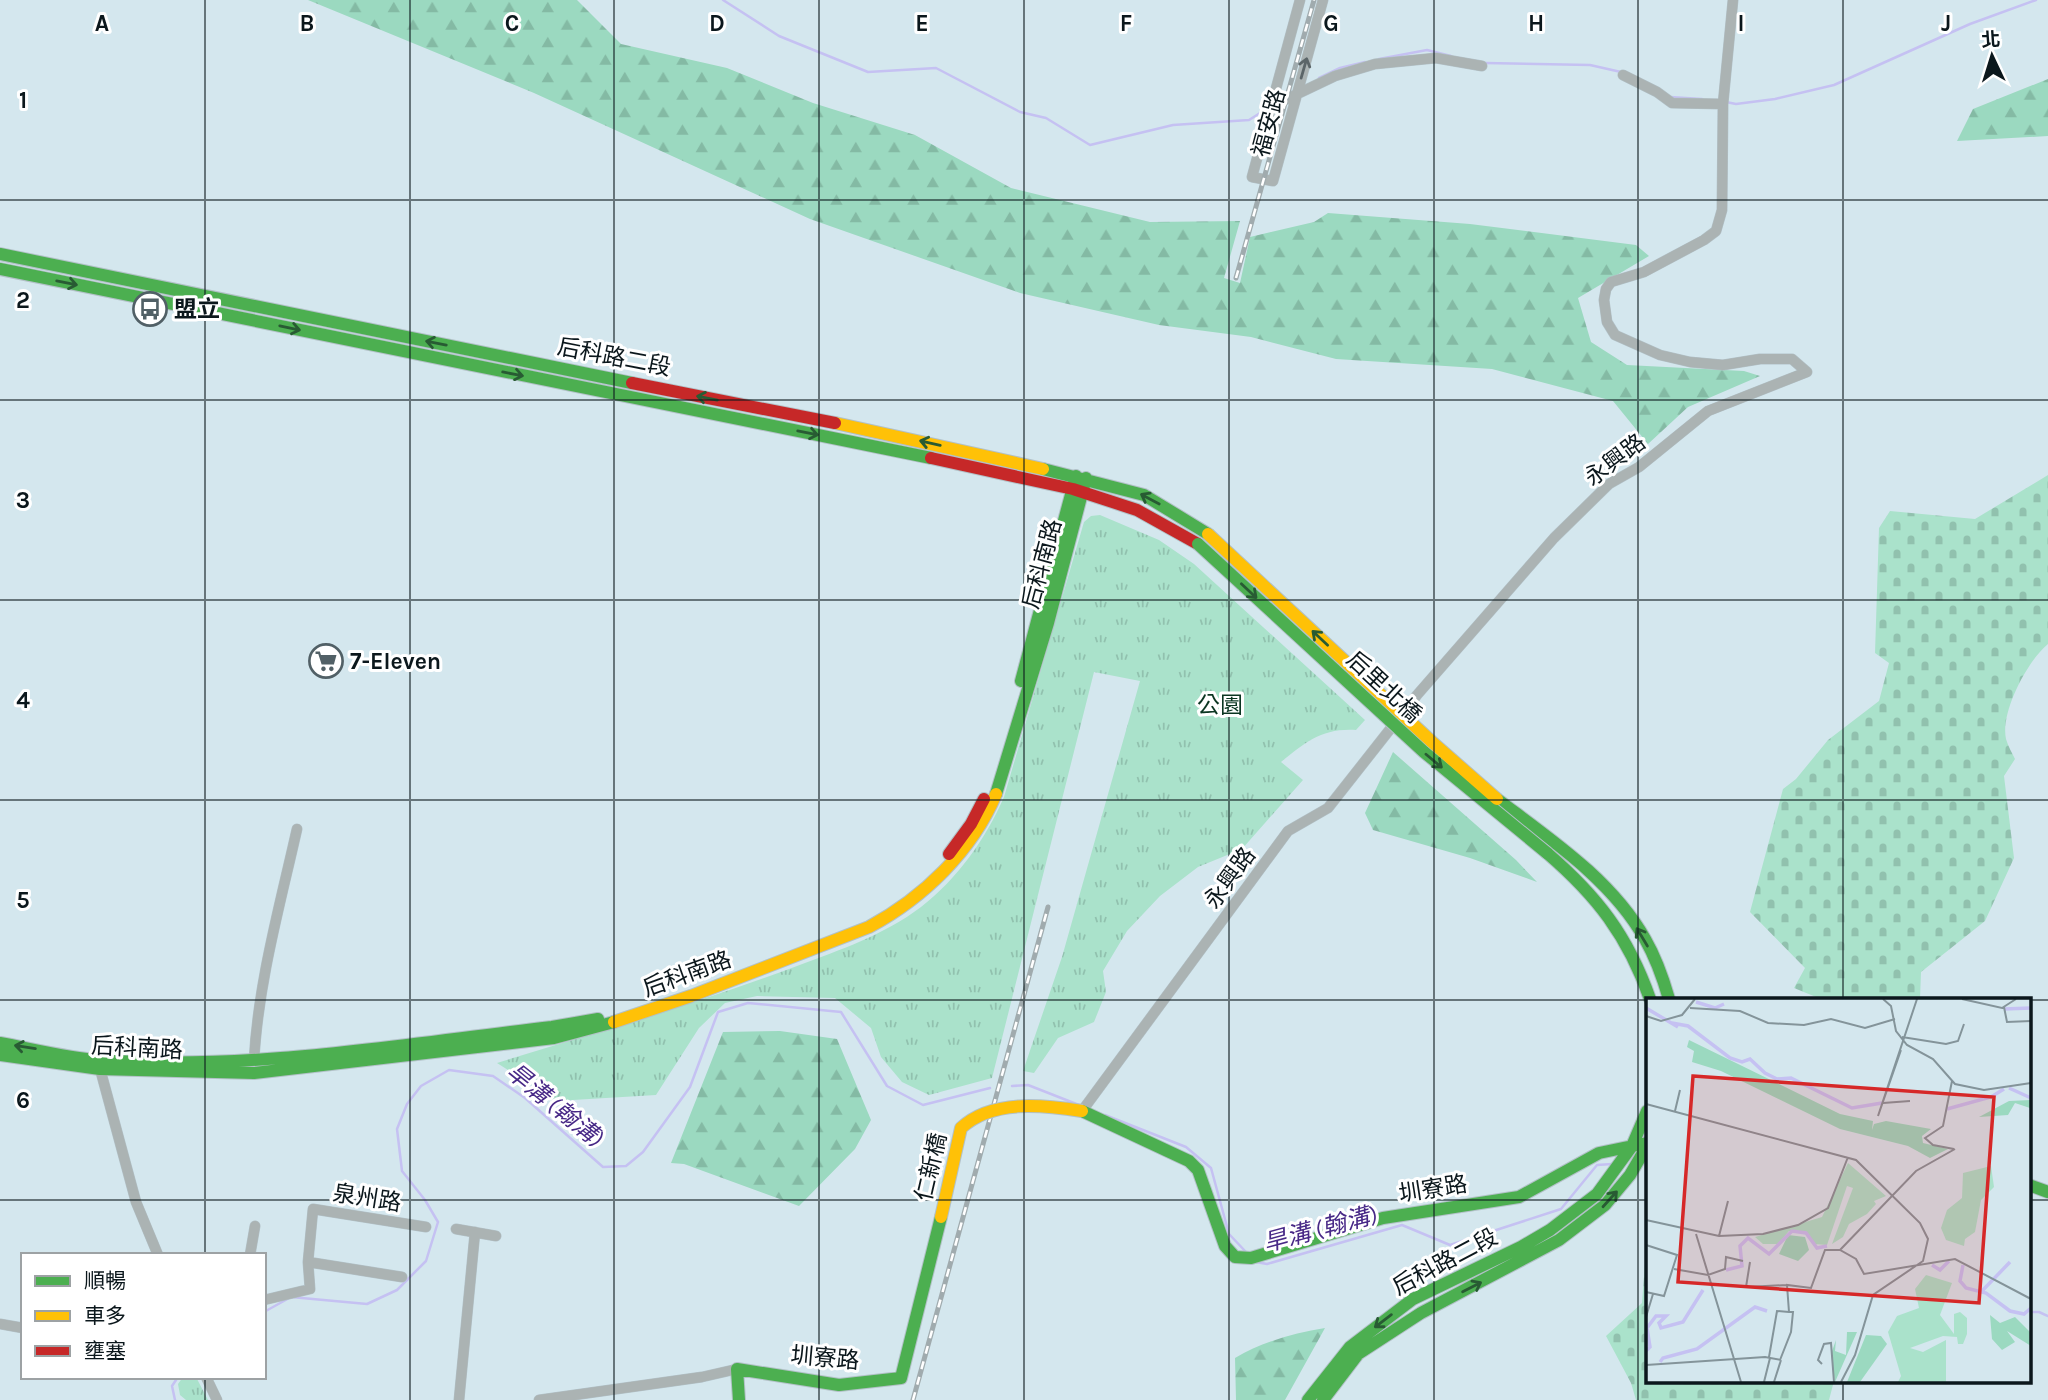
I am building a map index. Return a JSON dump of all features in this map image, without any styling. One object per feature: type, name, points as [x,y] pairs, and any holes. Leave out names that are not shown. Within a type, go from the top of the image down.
[{"type":"street","name":"福安路","points":[[1300,0],[1252,177],[1273,181],[1323,0]]},
{"type":"street","name":"永興路","points":[[1082,1111],[1288,831],[1328,808],[1417,695],[1554,538],[1609,484],[1639,467],[1708,411],[1807,372],[1792,359],[1760,359],[1723,365],[1690,362],[1660,355],[1615,335],[1607,322],[1604,300],[1606,289],[1611,282],[1644,272],[1667,261],[1716,231],[1722,210],[1723,104],[1733,0]]},
{"type":"street","points":[[1272,106],[1335,76],[1375,64],[1436,58],[1482,66]]},
{"type":"street","points":[[1623,75],[1657,92],[1672,103],[1723,104]]},
{"type":"street","name":"后科路二段","points":[[0,254],[107,284],[475,367],[764,424],[1078,491],[1137,510],[1198,544]]},
{"type":"street","name":"后科路二段","points":[[0,269],[107,284],[478,351],[1081,477],[1144,495],[1209,534]]},
{"type":"street","points":[[475,367],[478,351]]},
{"type":"street","points":[[764,424],[765,410]]},
{"type":"street","name":"后科南路","points":[[0,1055],[99,1064],[254,1067],[552,1027],[593,1020],[688,990],[866,920],[923,883],[971,824],[988,792],[1043,622],[1081,477]]},
{"type":"street","name":"后里北橋","points":[[1209,534],[1432,742],[1497,799],[1607,888],[1632,920],[1654,956],[1668,998]]},
{"type":"street","name":"后里北橋","points":[[1198,544],[1424,752],[1578,879],[1616,923],[1632,950],[1650,998]]},
{"type":"street","points":[[254,1067],[255,1032],[268,958],[297,829]]},
{"type":"street","name":"后科南路","points":[[0,1043],[99,1064]]},
{"type":"street","points":[[99,1064],[136,1202],[157,1253]]},
{"type":"street","name":"仁新橋","points":[[941,1217],[961,1128],[966,1121],[975,1115],[1029,1105],[1057,1106],[1082,1111]]},
{"type":"street","name":"圳寮路","points":[[1082,1111],[1189,1161],[1198,1170],[1225,1246],[1235,1257],[1251,1258],[1417,1211],[1519,1197],[1599,1153],[1646,1144]]},
{"type":"street","points":[[1555,1235],[1597,1194],[1632,1146],[1646,1113]]},
{"type":"street","points":[[1555,1235],[1605,1205],[1630,1175],[1646,1146]]},
{"type":"street","points":[[2030,1185],[2048,1192]]},
{"type":"street","name":"泉州路","points":[[266,1300],[310,1289],[308,1262],[313,1209],[426,1227]]},
{"type":"street","name":"圳寮路","points":[[737,1369],[839,1385],[901,1378],[941,1217]]},
{"type":"street","points":[[250,1253],[255,1226]]},
{"type":"street","points":[[456,1229],[496,1236]]},
{"type":"street","points":[[458,1400],[475,1232]]},
{"type":"street","name":"后科路二段","points":[[1308,1400],[1350,1347],[1413,1299],[1555,1235]]},
{"type":"street","name":"后科路二段","points":[[1323,1400],[1358,1354],[1421,1313],[1555,1235]]},
{"type":"street","points":[[308,1262],[402,1277]]},
{"type":"street","points":[[0,1324],[21,1328]]},
{"type":"street","points":[[539,1400],[702,1377],[737,1369],[739,1400]]},
{"type":"street","points":[[207,1379],[217,1400]]},
{"type":"green space","points":[[308,0],[577,0],[621,44],[727,68],[813,103],[915,135],[1011,188],[1150,222],[1240,221],[1224,278],[1240,283],[1250,237],[1314,222],[1328,213],[1470,224],[1636,245],[1649,256],[1578,298],[1591,342],[1627,365],[1744,371],[1760,376],[1688,407],[1648,444],[1613,401],[1492,369],[1336,359],[1251,337],[1159,325],[1020,293],[810,219],[534,93]]},
{"type":"green space","points":[[2048,79],[2048,136],[1957,141],[1973,109]]},
{"type":"green space","points":[[2048,475],[2048,644],[2032,662],[2017,687],[2005,728],[2006,739],[2015,759],[2004,776],[2014,858],[1985,921],[1921,972],[1920,998],[1819,998],[1794,988],[1805,968],[1750,912],[1783,789],[1796,779],[1828,740],[1879,701],[1889,663],[1875,653],[1879,528],[1890,511],[1975,519]]},
{"type":"green space","name":"公園","points":[[1100,515],[1159,540],[1194,564],[1365,720],[1356,730],[1333,731],[1315,738],[1281,762],[1303,780],[1242,849],[1198,867],[1160,896],[1127,931],[1103,971],[1106,992],[1094,1022],[1058,1038],[1034,1073],[1023,1071],[1062,957],[1140,681],[1094,672],[992,1078],[929,1095],[902,1082],[881,1057],[871,1028],[835,998],[757,996],[725,1003],[699,1028],[656,1095],[556,1101],[497,1063],[685,1005],[829,954],[892,926],[934,896],[969,857],[1004,797],[1084,522],[1091,516]]},
{"type":"green space","points":[[1393,752],[1516,860],[1537,882],[1470,858],[1373,830],[1365,813]]},
{"type":"green space","points":[[780,1031],[837,1039],[871,1120],[855,1149],[799,1206],[684,1164],[671,1163],[723,1032]]},
{"type":"green space","points":[[1645,1264],[1646,1382],[1834,1382],[1829,1400],[1636,1400],[1631,1383],[1606,1336],[1642,1303]]},
{"type":"green space","points":[[1325,1328],[1285,1400],[1236,1400],[1235,1358],[1278,1339]]},
{"type":"green space","points":[[182,1379],[197,1379],[208,1400],[186,1400],[180,1395],[178,1384]]},
{"type":"waterway","points":[[723,0],[779,36],[868,72],[936,68],[1020,112],[1046,118],[1090,145],[1173,125],[1249,120],[1268,108]]},
{"type":"waterway","points":[[1726,102],[1736,104],[1775,99],[1834,85],[1970,24],[2036,0]]},
{"type":"waterway","points":[[1379,59],[1427,50],[1451,56]]},
{"type":"waterway","points":[[1319,78],[1340,68],[1365,62]]},
{"type":"waterway","points":[[1485,63],[1590,65],[1621,72]]},
{"type":"waterway","points":[[1670,97],[1702,99]]},
{"type":"waterway","name":"旱溝 (翰溝)","points":[[266,1311],[291,1297],[367,1304],[397,1290],[426,1261],[438,1222],[402,1171],[397,1129],[407,1104],[421,1086],[449,1070],[493,1076],[525,1098],[603,1167],[626,1166],[643,1152],[690,1087],[718,1012],[748,1003],[841,1012],[887,1086],[923,1105],[990,1088]]},
{"type":"waterway","name":"旱溝 (翰溝)","points":[[1012,1086],[1028,1085],[1079,1105]]},
{"type":"waterway","name":"旱溝 (翰溝)","points":[[1105,1115],[1186,1147],[1211,1168],[1229,1234],[1246,1252]]},
{"type":"waterway","name":"旱溝 (翰溝)","points":[[1256,1262],[1267,1264],[1402,1225],[1450,1245],[1561,1209],[1597,1165],[1612,1164]]},
{"type":"waterway","name":"旱溝 (翰溝)","points":[[2030,1312],[2048,1316]]},
{"type":"waterway","name":"旱溝 (翰溝)","points":[[175,1400],[172,1386],[177,1379]]},
{"type":"railway","points":[[1236,278],[1314,0]]},
{"type":"railway","points":[[913,1400],[1048,907]]},
{"type":"traffic: fast","points":[[0,254],[632,383]]},
{"type":"traffic: fast","points":[[0,269],[931,458]]},
{"type":"traffic: fast","points":[[1043,469],[1144,495],[1208,534]]},
{"type":"traffic: fast","points":[[1021,681],[1076,476]]},
{"type":"traffic: fast","points":[[996,794],[1048,623],[1086,478]]},
{"type":"traffic: fast","points":[[1198,544],[1424,752],[1547,853]]},
{"type":"traffic: fast","points":[[1497,799],[1558,845],[1598,879],[1615,898],[1649,946],[1669,998]]},
{"type":"traffic: fast","points":[[1547,853],[1581,885],[1609,918],[1632,956],[1650,998]]},
{"type":"traffic: fast","points":[[0,1043],[88,1059],[213,1062],[383,1048],[598,1019]]},
{"type":"traffic: fast","points":[[0,1055],[100,1069],[254,1073],[554,1038],[614,1022]]},
{"type":"traffic: fast","points":[[1082,1111],[1189,1161],[1198,1170],[1225,1246],[1235,1257],[1251,1258],[1383,1218],[1519,1197],[1599,1153],[1646,1143]]},
{"type":"traffic: fast","points":[[1308,1400],[1350,1347],[1413,1299],[1521,1247],[1550,1230],[1597,1194],[1632,1146],[1646,1113]]},
{"type":"traffic: fast","points":[[1323,1400],[1358,1354],[1421,1313],[1559,1240],[1605,1205],[1630,1175],[1646,1148]]},
{"type":"traffic: fast","points":[[2030,1185],[2048,1192]]},
{"type":"traffic: fast","points":[[739,1400],[737,1369],[839,1385],[901,1378],[941,1217]]},
{"type":"traffic: slow","points":[[835,423],[1043,469]]},
{"type":"traffic: slow","points":[[1208,534],[1497,799]]},
{"type":"traffic: slow","points":[[614,1022],[691,996],[869,927],[908,902],[944,871],[974,835],[996,794]]},
{"type":"traffic: slow","points":[[941,1217],[961,1128],[988,1112],[1003,1108],[1035,1106],[1082,1111]]},
{"type":"traffic: jam","points":[[632,383],[835,423]]},
{"type":"traffic: jam","points":[[931,458],[1073,489],[1137,510],[1198,544]]},
{"type":"traffic: jam","points":[[949,854],[971,824],[984,799]]},
{"type":"place","name":"盟立","points":[[150,309]]},
{"type":"place","name":"7-Eleven","points":[[326,661]]}]
